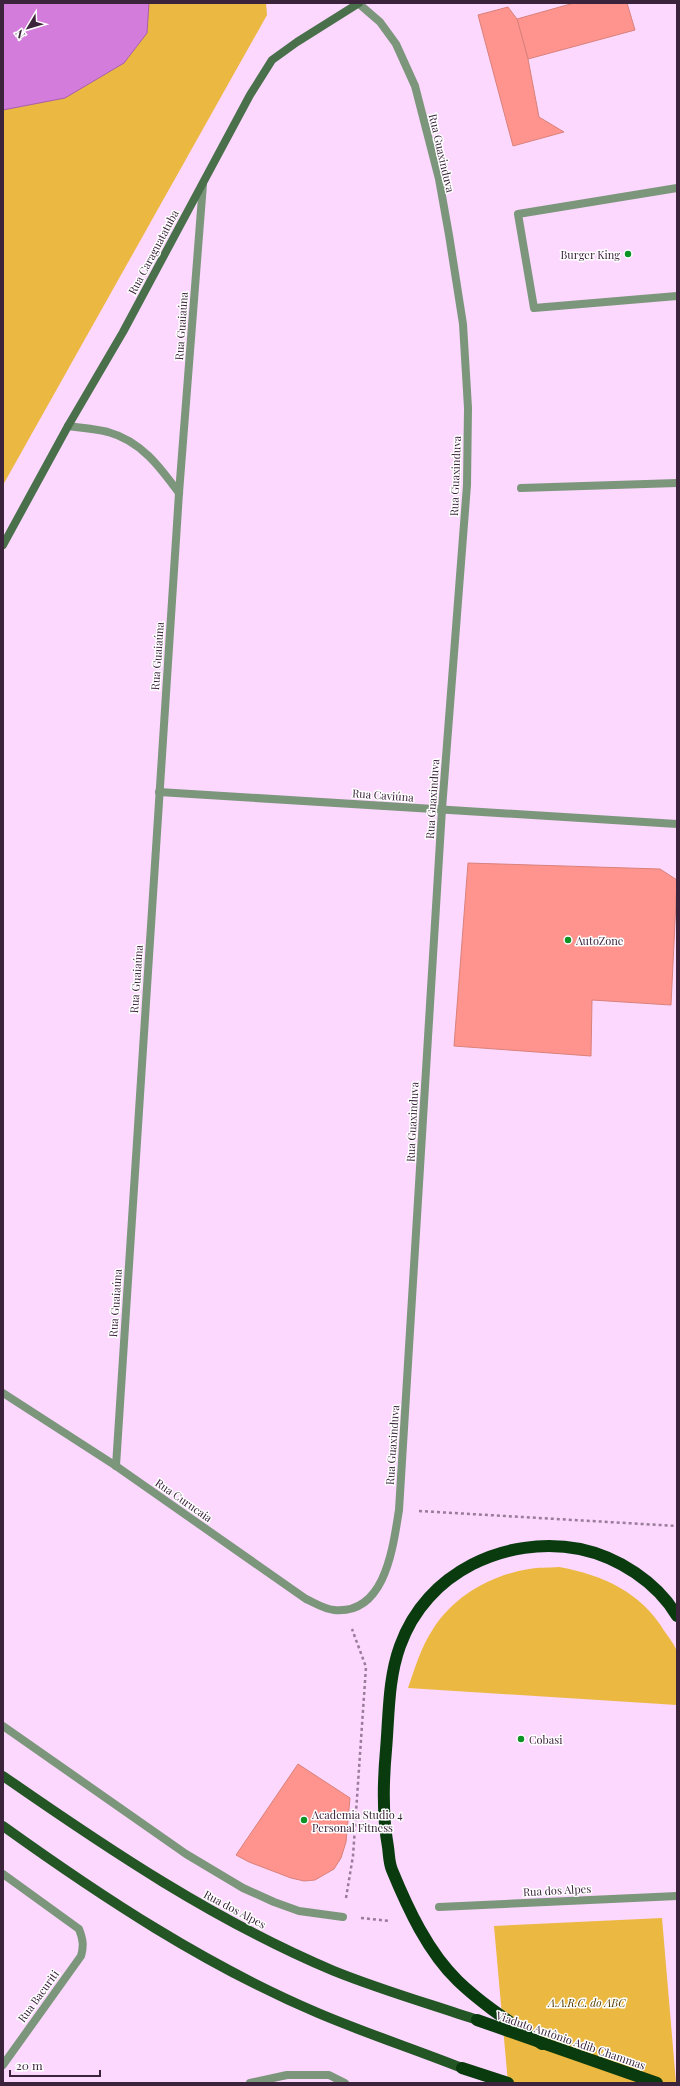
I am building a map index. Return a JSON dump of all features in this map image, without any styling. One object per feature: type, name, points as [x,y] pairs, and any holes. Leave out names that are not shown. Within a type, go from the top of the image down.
[{"type":"highway","points":[[542,2044],[495,2011],[457,1980],[428,1944],[391,1868],[385,1833],[382,1797],[392,1676],[400,1644],[416,1615],[437,1589],[463,1569],[487,1557],[525,1546],[558,1545],[591,1552],[622,1565],[649,1583],[672,1608],[677,1616]]},
{"type":"highway","name":"Viaduto Antônio Adib Chammas","points":[[477,2020],[657,2083]]},
{"type":"highway","points":[[462,2068],[508,2083]]},
{"type":"main road","name":"Rua dos Alpes","points":[[3,1776],[149,1874],[268,1940],[334,1971],[477,2020]]},
{"type":"main road","points":[[3,1826],[123,1909],[244,1977],[317,2012],[462,2068]]},
{"type":"street","name":"Rua Caraguatatuba","points":[[3,545],[68,426],[123,332],[250,95],[272,60],[296,42],[358,3]]},
{"type":"street","name":"Rua Guaxinduva","points":[[356,1606],[367,1599],[379,1585],[388,1570],[399,1510],[442,809],[467,485],[468,408],[463,324],[438,179],[415,86],[396,44],[380,22],[358,3]]},
{"type":"street","name":"Rua Guaiaúna","points":[[116,1466],[179,493],[203,184]]},
{"type":"street","points":[[677,188],[518,214],[534,308],[677,296]]},
{"type":"street","points":[[68,426],[109,432],[140,447],[161,468],[179,493]]},
{"type":"street","points":[[521,488],[677,483]]},
{"type":"street","name":"Rua Caviúna","points":[[159,792],[677,824]]},
{"type":"street","name":"Rua Curucaia","points":[[3,1394],[116,1466],[306,1599],[324,1608],[335,1610],[356,1606]]},
{"type":"street","name":"Rua dos Alpes","points":[[3,1726],[186,1854],[243,1888],[274,1902],[300,1911],[343,1917]]},
{"type":"street","name":"Rua Bacuriti","points":[[3,1874],[79,1929],[83,1949],[81,1956],[3,2065]]},
{"type":"street","name":"Rua dos Alpes","points":[[439,1907],[677,1896]]},
{"type":"street","points":[[250,2083],[287,2075],[329,2075],[345,2083]]},
{"type":"path","points":[[399,1510],[677,1526]]},
{"type":"path","points":[[345,1609],[366,1667],[353,1856],[343,1917],[395,1920]]},
{"type":"green space","points":[[3,3],[266,3],[267,15],[3,485]]},
{"type":"green space","points":[[559,1567],[591,1575],[620,1588],[633,1596],[655,1618],[676,1650],[678,1659],[677,1705],[408,1688],[425,1643],[433,1629],[442,1617],[463,1597],[487,1582],[501,1576],[532,1568]]},
{"type":"green space","name":"A.A.R.C. do ABC","points":[[662,1918],[676,2083],[508,2083],[494,1926]]},
{"type":"shaded area","points":[[3,3],[149,3],[147,33],[124,63],[65,98],[3,110]]},
{"type":"building","points":[[574,3],[627,3],[635,30],[528,59],[517,19]]},
{"type":"building","points":[[508,7],[517,19],[528,59],[539,117],[564,132],[513,146],[478,15]]},
{"type":"building","name":"AutoZone","points":[[468,863],[660,869],[677,880],[671,1005],[592,1000],[591,1056],[454,1046]]},
{"type":"building","name":"Academia Studio 4 Personal Fitness","points":[[298,1764],[350,1798],[346,1842],[341,1858],[334,1869],[315,1880],[304,1881],[291,1878],[249,1862],[236,1855]]},
{"type":"place","name":"Burger King","points":[[628,254]]},
{"type":"place","name":"AutoZone","points":[[568,940]]},
{"type":"place","name":"Cobasi","points":[[521,1739]]},
{"type":"place","name":"Academia Studio 4 Personal Fitness","points":[[304,1820]]}]
